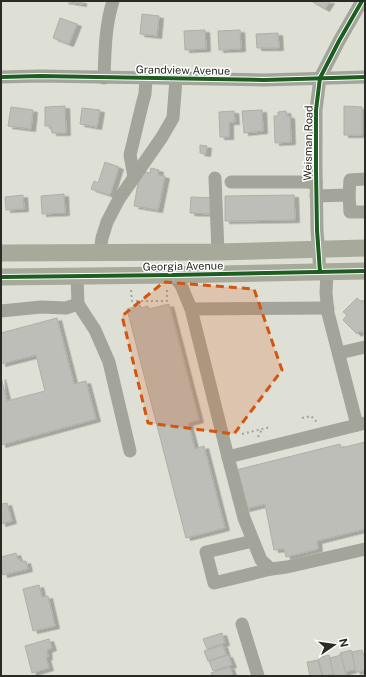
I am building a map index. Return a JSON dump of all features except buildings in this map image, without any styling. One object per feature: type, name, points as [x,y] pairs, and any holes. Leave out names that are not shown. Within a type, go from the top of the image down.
[{"type":"main road","name":"Georgia Avenue","points":[[1,253],[218,252],[365,248]]},
{"type":"main road","name":"Georgia Avenue","points":[[1,277],[365,271]]},
{"type":"street","points":[[104,78],[107,28],[113,1]]},
{"type":"street","name":"Weisman Road","points":[[361,424],[339,353],[328,308],[318,249],[316,110],[320,78],[362,1]]},
{"type":"street","name":"Grandview Avenue","points":[[1,78],[40,76],[264,80],[365,77]]},
{"type":"street","points":[[134,177],[130,155],[145,94],[146,78]]},
{"type":"street","points":[[100,252],[102,238],[107,222],[120,199],[173,118],[176,79]]},
{"type":"street","points":[[214,178],[218,252]]},
{"type":"street","points":[[365,179],[350,180],[349,195],[350,212],[365,212]]},
{"type":"street","points":[[231,182],[307,182],[316,189],[349,195]]},
{"type":"street","points":[[173,275],[181,285],[191,309],[244,518],[261,560],[271,569]]},
{"type":"street","points":[[77,276],[78,304],[95,330],[109,362],[130,451]]},
{"type":"street","points":[[1,311],[41,307],[66,308],[78,304]]},
{"type":"street","points":[[191,309],[328,308]]},
{"type":"street","points":[[339,353],[364,345]]},
{"type":"street","points":[[228,457],[361,424]]},
{"type":"street","points":[[253,541],[206,552],[214,583],[365,549]]},
{"type":"street","points":[[242,624],[258,676]]},
{"type":"path","points":[[131,285],[132,301],[167,301],[167,293]]},
{"type":"path","points":[[242,434],[270,426]]},
{"type":"highlighted area","points":[[164,282],[254,289],[282,370],[234,434],[148,423],[122,316]]},
{"type":"cycle path","points":[[320,272],[317,230],[316,171],[316,110],[320,78],[362,1]]},
{"type":"cycle path","points":[[1,77],[40,76],[264,80],[365,77]]},
{"type":"cycle path","points":[[1,277],[365,271]]}]
